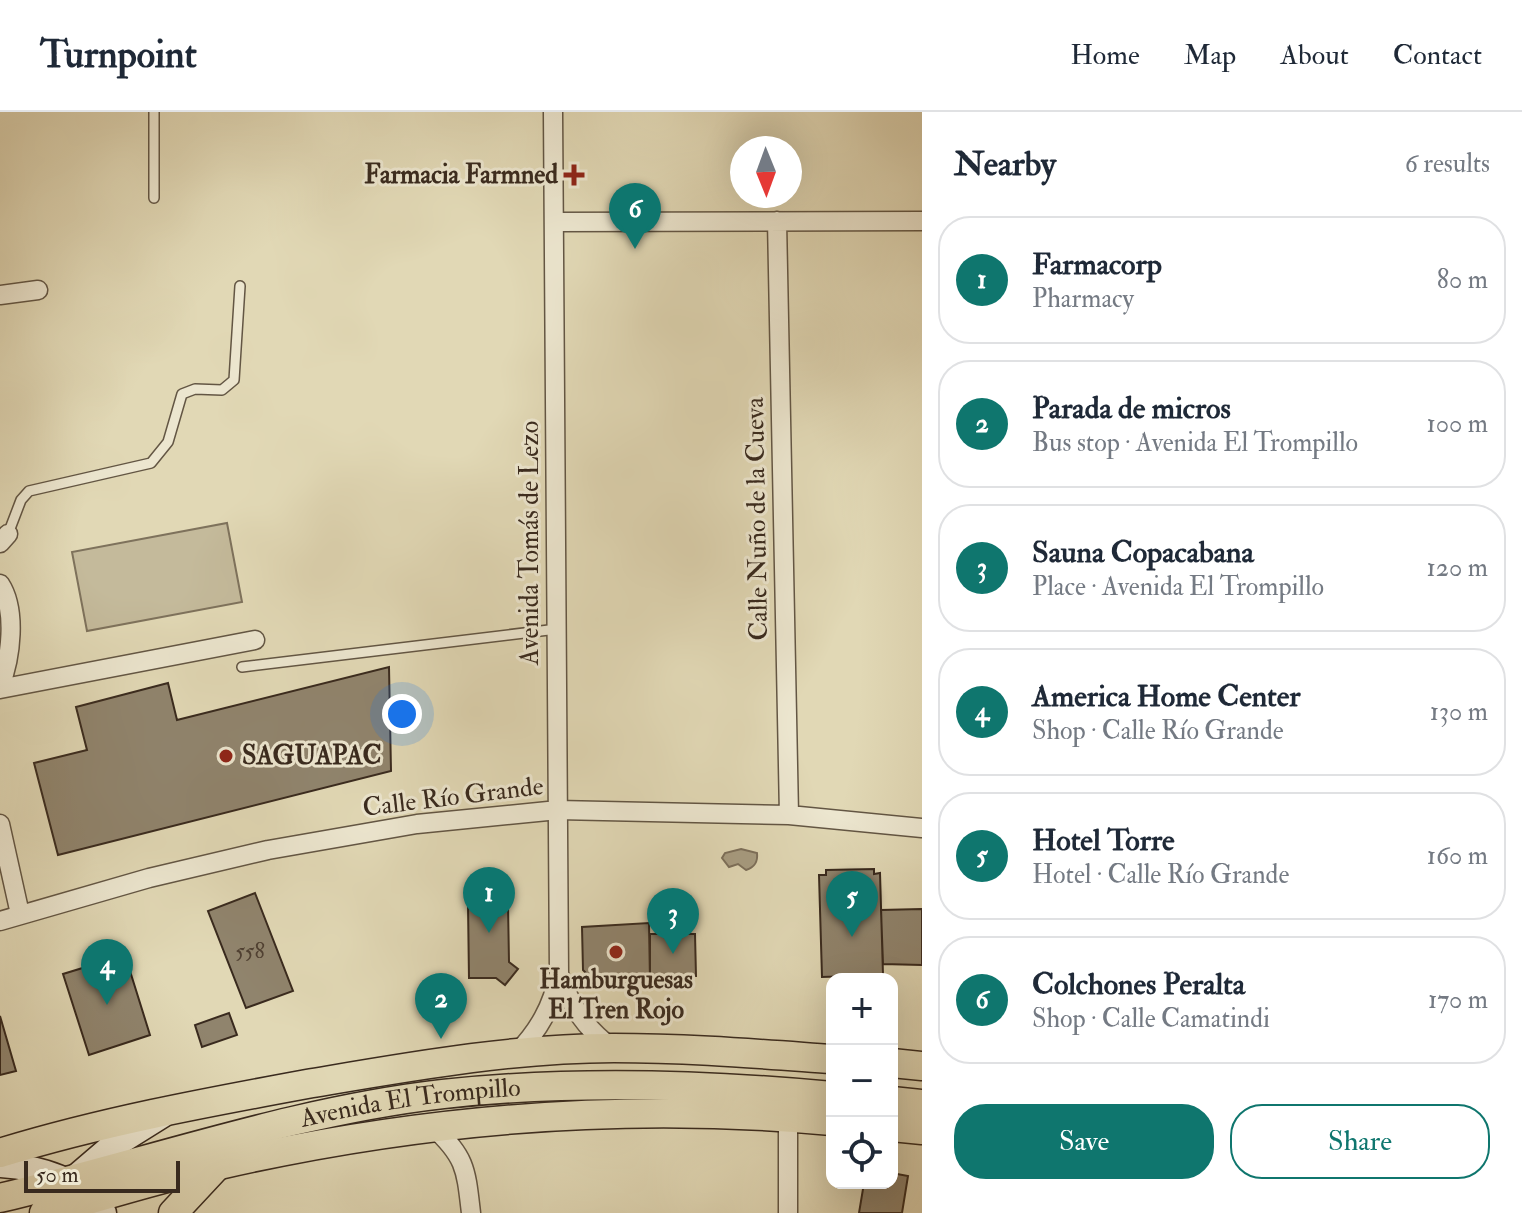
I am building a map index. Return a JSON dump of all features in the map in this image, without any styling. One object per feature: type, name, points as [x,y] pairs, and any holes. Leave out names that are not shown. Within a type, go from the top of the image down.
[{"type":"main road","name":"Avenida El Trompillo","points":[[0,1153],[76,1131],[171,1110],[362,1074],[516,1054],[612,1048],[826,1059]]},
{"type":"main road","points":[[898,1064],[922,1066]]},
{"type":"main road","name":"Avenida El Trompillo","points":[[61,1204],[255,1132],[320,1115],[443,1094],[567,1086],[675,1087],[826,1096]]},
{"type":"main road","points":[[898,1102],[922,1104]]},
{"type":"main road","points":[[0,1165],[22,1167],[61,1204],[107,1150],[171,1110]]},
{"type":"main road","name":"Avenida El Trompillo","points":[[0,1198],[99,1206],[218,1165],[279,1152],[433,1127],[532,1117],[704,1113],[826,1120]]},
{"type":"main road","points":[[898,1128],[922,1130]]},
{"type":"main road","points":[[173,1213],[218,1165],[255,1132]]},
{"type":"street","name":"Avenida Tomás de Lezo","points":[[516,1054],[545,1018],[559,974],[553,112]]},
{"type":"street","name":"Calle Nuño de la Cueva","points":[[777,221],[789,815]]},
{"type":"street","points":[[554,222],[922,221]]},
{"type":"street","points":[[0,295],[38,290]]},
{"type":"street","points":[[0,584],[6,593],[9,623],[7,667],[0,688],[255,640]]},
{"type":"street","name":"Calle Río Grande","points":[[0,921],[149,878],[268,850],[417,824],[558,810],[789,815],[922,828]]},
{"type":"street","points":[[0,824],[20,914]]},
{"type":"street","name":"Avenida Tomás de Lezo","points":[[559,974],[578,1017],[593,1034],[612,1048]]},
{"type":"street","points":[[788,1117],[788,1213]]},
{"type":"street","points":[[433,1127],[453,1147],[465,1168],[471,1213]]},
{"type":"lane","points":[[154,112],[154,198]]},
{"type":"lane","points":[[4,539],[21,500],[29,491],[151,463],[168,442],[182,394],[195,389],[222,390],[234,380],[240,286]]},
{"type":"lane","points":[[242,667],[557,629]]},
{"type":"shaded area","points":[[227,523],[242,602],[87,631],[72,552]]},
{"type":"shaded area","points":[[741,849],[757,853],[755,864],[746,870],[738,864],[729,867],[722,858],[725,853]]},
{"type":"building","name":"SAGUAPAC","points":[[389,667],[391,771],[58,855],[34,763],[87,750],[76,707],[168,683],[177,720]]},
{"type":"building","points":[[874,869],[874,874],[880,873],[883,973],[826,973],[826,977],[822,977],[819,875],[826,875],[826,870]]},
{"type":"building","points":[[255,893],[293,991],[246,1008],[208,911]]},
{"type":"building","points":[[508,904],[509,962],[518,969],[505,985],[496,978],[469,978],[468,905]]},
{"type":"building","points":[[922,909],[922,965],[883,964],[881,910]]},
{"type":"building","name":"Hamburguesas El Tren Rojo","points":[[649,923],[650,982],[594,981],[583,970],[582,927]]},
{"type":"building","points":[[650,934],[695,934],[696,976],[650,975]]},
{"type":"building","points":[[125,955],[150,1035],[89,1055],[63,974]]},
{"type":"building","points":[[229,1013],[237,1035],[202,1047],[195,1025]]},
{"type":"building","points":[[0,1016],[16,1071],[0,1075]]},
{"type":"building","points":[[898,1174],[908,1176],[902,1213],[859,1213],[863,1189],[898,1189]]},
{"type":"place","name":"Farmacia Farmned","points":[[574,175]]},
{"type":"place","name":"Colchones Peralta","points":[[635,249]]},
{"type":"place","name":"SAGUAPAC","points":[[226,756]]},
{"type":"place","name":"Farmacorp","points":[[489,933]]},
{"type":"place","name":"Hotel Torre","points":[[852,937]]},
{"type":"place","name":"Hamburguesas El Tren Rojo","points":[[616,952]]},
{"type":"place","name":"Sauna Copacabana","points":[[673,954]]},
{"type":"place","name":"America Home Center","points":[[107,1005]]},
{"type":"place","name":"Parada de micros","points":[[441,1039]]}]
